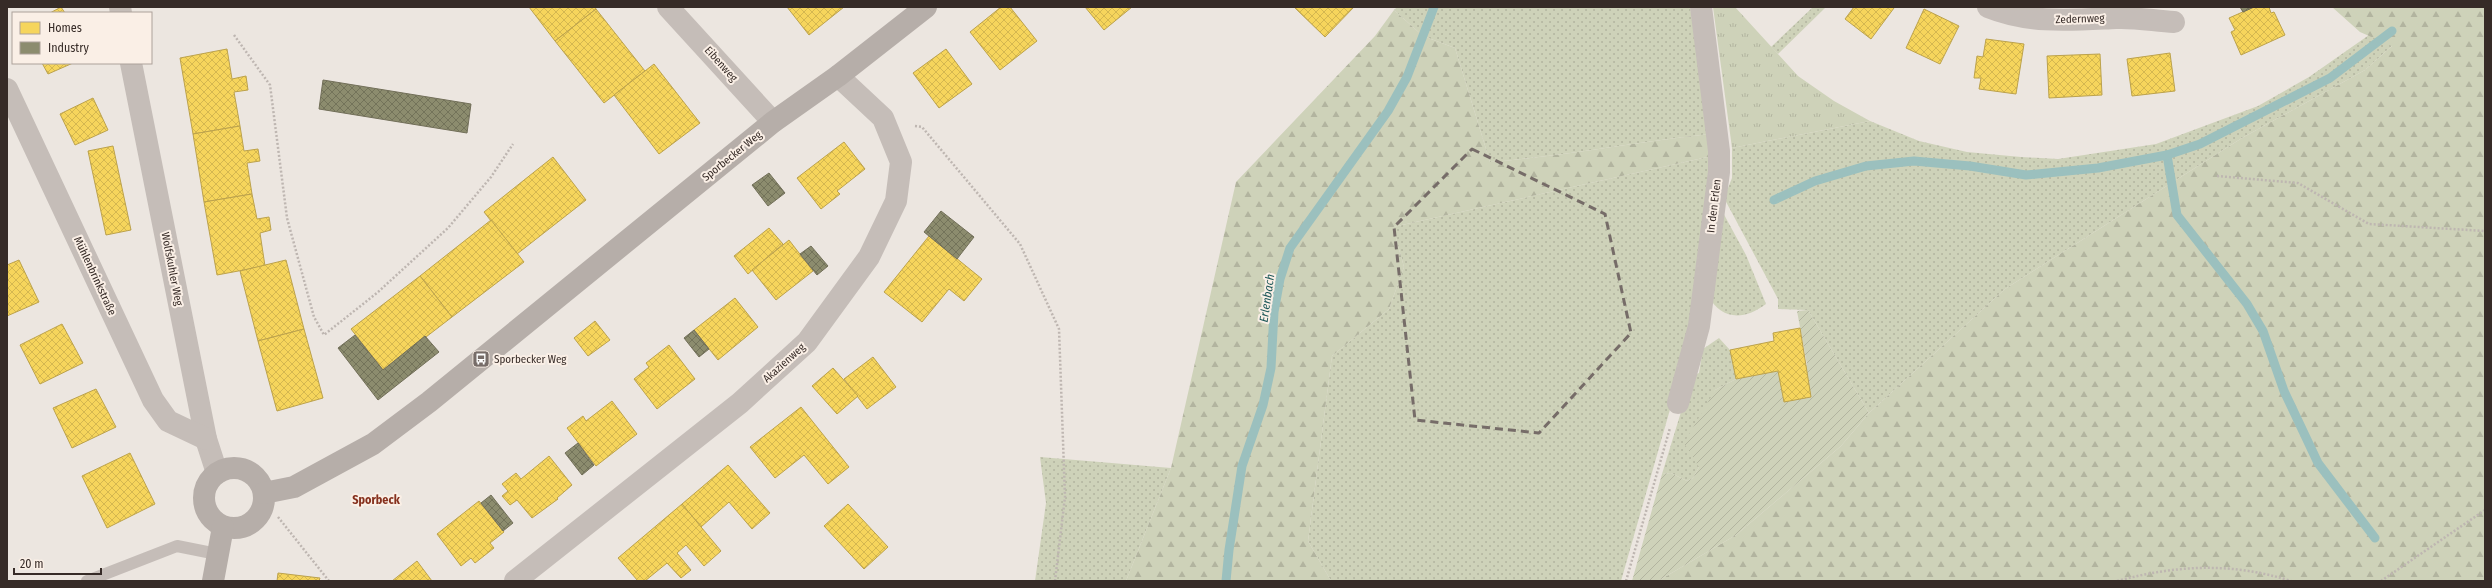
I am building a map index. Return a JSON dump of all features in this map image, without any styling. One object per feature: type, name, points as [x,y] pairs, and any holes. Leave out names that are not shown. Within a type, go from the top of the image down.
[{"type":"street","name":"Eibenweg","points":[[668,7],[773,122]]},
{"type":"street","name":"Sporbecker Weg","points":[[264,493],[294,487],[373,444],[429,402],[773,122],[838,76],[926,7]]},
{"type":"street","name":"In den Erlen","points":[[1678,403],[1699,326],[1719,172],[1719,151],[1700,7]]},
{"type":"street","name":"Zedernweg","points":[[1988,7],[2003,13],[2043,20],[2118,18],[2174,22]]},
{"type":"street","name":"Wolfskuhler Weg","points":[[131,64],[206,439],[217,473]]},
{"type":"street","name":"Akazienweg","points":[[515,581],[740,403],[807,342],[869,257],[896,201],[901,162],[883,118],[838,76]]},
{"type":"street","name":"Mühlenbrinkstraße","points":[[7,89],[153,400],[168,421],[206,439]]},
{"type":"street","points":[[228,469],[240,469],[251,473],[260,482],[264,493],[264,506],[258,517],[248,526],[236,529],[223,527],[207,512],[204,502],[205,490],[210,481],[217,473],[228,469]]},
{"type":"street","points":[[213,581],[223,527]]},
{"type":"lane","points":[[87,581],[176,546],[217,554]]},
{"type":"path","points":[[234,35],[270,85],[287,218],[314,316],[324,335],[378,292],[448,228],[491,177],[513,144]]},
{"type":"path","points":[[883,118],[922,127],[1020,244],[1059,329],[1065,497],[1055,581]]},
{"type":"path","points":[[2216,176],[2298,183],[2369,224],[2485,231]]},
{"type":"path","points":[[1626,581],[1678,403]]},
{"type":"path","points":[[2381,581],[2485,510]]},
{"type":"path","points":[[279,518],[329,581]]},
{"type":"path","points":[[2117,581],[2154,571],[2198,566],[2234,569],[2271,575],[2291,581]]},
{"type":"highlighted area","points":[[1472,149],[1605,214],[1631,333],[1539,433],[1415,420],[1394,227]]},
{"type":"green space","points":[[1397,7],[1690,7],[1710,134],[1490,162],[1455,48],[1423,36],[1394,10]]},
{"type":"green space","points":[[1713,7],[1735,7],[1798,76],[1834,101],[1870,121],[1732,148]]},
{"type":"green space","points":[[1813,7],[1826,7],[1778,54],[1771,47]]},
{"type":"green space","points":[[2332,7],[2485,7],[2485,581],[1658,581],[1736,535],[1841,446],[1869,413],[2005,289],[2242,138],[2365,70],[2392,46],[2360,32]]},
{"type":"green space","points":[[1394,10],[1423,36],[1455,48],[1490,162],[1710,134],[1712,156],[1393,227],[1404,267],[1389,309],[1332,356],[1308,541],[1331,581],[1126,581],[1171,468],[1236,182],[1375,36]]},
{"type":"green space","points":[[2369,35],[2393,45],[2365,70],[2242,138],[2005,289],[1869,413],[1808,310],[1778,309],[1778,299],[1724,198],[1732,178],[1732,148],[1870,121],[1919,141],[1967,152],[2021,157],[2058,159],[2156,144],[2258,106],[2309,77]]},
{"type":"green space","points":[[1712,156],[1695,312],[1681,371],[1621,581],[1331,581],[1308,541],[1332,356],[1389,309],[1404,267],[1393,227]]},
{"type":"green space","points":[[1721,209],[1746,255],[1766,304],[1750,313],[1742,315],[1734,315],[1720,310],[1713,304],[1708,295]]},
{"type":"green space","points":[[1808,310],[1869,413],[1841,446],[1736,535],[1658,581],[1632,581],[1662,474],[1671,473],[1687,481],[1693,478],[1699,467],[1684,443],[1715,390],[1736,379],[1807,365],[1797,311]]},
{"type":"green space","points":[[1719,338],[1730,350],[1736,379],[1715,390],[1699,467],[1693,478],[1687,481],[1671,473],[1662,474],[1692,376],[1699,373],[1703,349]]},
{"type":"green space","points":[[1040,457],[1171,468],[1126,581],[1035,581],[1046,503]]},
{"type":"building: Homes","points":[[61,7],[64,12],[52,12]]},
{"type":"building: Homes","points":[[529,7],[595,7],[596,9],[555,41]]},
{"type":"building: Homes","points":[[787,7],[844,7],[809,35]]},
{"type":"building: Homes","points":[[1001,7],[1010,7],[1037,41],[1000,70],[970,32]]},
{"type":"building: Homes","points":[[1085,7],[1132,7],[1104,30]]},
{"type":"building: Homes","points":[[1294,7],[1354,7],[1325,37]]},
{"type":"building: Homes","points":[[1854,7],[1894,8],[1871,39],[1845,19]]},
{"type":"building: Homes","points":[[2254,7],[2269,7],[2271,13],[2274,12],[2285,35],[2241,55],[2231,32],[2235,30],[2229,18]]},
{"type":"building: Homes","points":[[596,9],[645,71],[604,103],[555,41]]},
{"type":"building: Homes","points":[[1924,9],[1959,26],[1940,64],[1906,48]]},
{"type":"building: Homes","points":[[1986,39],[2024,44],[2016,94],[1979,89],[1981,78],[1974,78],[1977,56],[1983,57]]},
{"type":"building: Homes","points":[[227,49],[232,79],[246,76],[248,90],[234,92],[240,126],[193,134],[180,58]]},
{"type":"building: Homes","points":[[946,49],[972,84],[939,108],[913,73]]},
{"type":"building: Homes","points":[[2170,53],[2175,91],[2132,96],[2127,59]]},
{"type":"building: Homes","points":[[2100,54],[2102,95],[2049,98],[2047,56]]},
{"type":"building: Homes","points":[[43,64],[71,64],[48,74]]},
{"type":"building: Homes","points":[[654,64],[700,123],[659,154],[614,95]]},
{"type":"building: Homes","points":[[93,98],[108,130],[75,145],[60,114]]},
{"type":"building: Homes","points":[[240,126],[244,151],[258,149],[260,161],[247,163],[252,194],[204,202],[193,134]]},
{"type":"building: Homes","points":[[844,142],[865,169],[837,191],[840,194],[821,209],[797,178]]},
{"type":"building: Homes","points":[[113,146],[131,230],[106,235],[88,151]]},
{"type":"building: Homes","points":[[553,157],[586,200],[517,254],[484,212]]},
{"type":"building: Homes","points":[[252,194],[257,219],[269,217],[271,230],[260,233],[265,266],[217,275],[204,202]]},
{"type":"building: Homes","points":[[491,220],[524,262],[452,317],[420,276]]},
{"type":"building: Homes","points":[[769,228],[783,244],[748,274],[734,256]]},
{"type":"building: Homes","points":[[929,236],[982,279],[964,301],[949,289],[922,322],[884,292]]},
{"type":"building: Homes","points":[[789,240],[813,271],[776,300],[752,270]]},
{"type":"building: Homes","points":[[19,260],[39,302],[7,316],[7,265]]},
{"type":"building: Homes","points":[[286,260],[304,329],[258,341],[240,271]]},
{"type":"building: Homes","points":[[420,276],[452,317],[383,370],[351,329]]},
{"type":"building: Homes","points":[[735,298],[758,327],[718,360],[694,330]]},
{"type":"building: Homes","points":[[595,321],[610,340],[588,356],[574,338]]},
{"type":"building: Homes","points":[[62,324],[83,363],[40,384],[20,345]]},
{"type":"building: Homes","points":[[1800,328],[1811,397],[1784,402],[1778,371],[1736,379],[1730,350],[1774,341],[1773,333]]},
{"type":"building: Homes","points":[[304,329],[323,398],[277,411],[258,341]]},
{"type":"building: Homes","points":[[669,345],[695,379],[657,409],[634,379],[649,367],[646,363]]},
{"type":"building: Homes","points":[[873,357],[896,387],[867,409],[844,379]]},
{"type":"building: Homes","points":[[833,368],[858,396],[837,414],[812,386]]},
{"type":"building: Homes","points":[[96,389],[116,427],[72,448],[53,408]]},
{"type":"building: Homes","points":[[612,401],[637,434],[596,466],[567,428],[583,416],[586,421]]},
{"type":"building: Homes","points":[[801,407],[849,467],[828,484],[804,455],[775,478],[750,447]]},
{"type":"building: Homes","points":[[130,453],[155,504],[107,528],[82,476]]},
{"type":"building: Homes","points":[[549,456],[572,485],[557,498],[558,499],[532,518],[517,500],[510,505],[502,496],[508,491],[502,484],[516,473],[521,479]]},
{"type":"building: Homes","points":[[728,465],[770,513],[752,529],[729,502],[701,527],[682,504]]},
{"type":"building: Homes","points":[[479,501],[504,532],[490,543],[494,548],[475,563],[471,558],[461,566],[437,534]]},
{"type":"building: Homes","points":[[682,504],[721,551],[704,566],[686,545],[677,553],[691,570],[681,578],[667,563],[645,581],[638,581],[618,558]]},
{"type":"building: Homes","points":[[848,504],[888,547],[864,569],[824,526]]},
{"type":"building: Homes","points":[[417,561],[432,581],[392,581]]},
{"type":"building: Homes","points":[[278,573],[320,578],[319,581],[277,581]]},
{"type":"building: Industry","points":[[2240,7],[2254,7],[2243,12]]},
{"type":"building: Industry","points":[[323,80],[471,104],[467,133],[319,109]]},
{"type":"building: Industry","points":[[769,173],[785,193],[768,206],[752,185]]},
{"type":"building: Industry","points":[[941,211],[974,237],[957,259],[924,232]]},
{"type":"building: Industry","points":[[811,246],[828,266],[817,275],[800,254]]},
{"type":"building: Industry","points":[[694,330],[709,349],[699,357],[684,338]]},
{"type":"building: Industry","points":[[355,335],[383,370],[425,336],[439,352],[378,400],[338,348]]},
{"type":"building: Industry","points":[[578,443],[594,465],[582,475],[565,453]]},
{"type":"building: Industry","points":[[491,495],[513,523],[503,531],[481,503]]},
{"type":"waterway","name":"Erlenbach","points":[[1226,581],[1229,550],[1242,466],[1263,405],[1271,368],[1274,312],[1280,279],[1290,248],[1388,111],[1407,77],[1434,7]]},
{"type":"waterway","points":[[1774,200],[1815,181],[1866,166],[1914,161],[1970,166],[2026,175],[2098,168],[2167,155],[2200,144],[2330,78],[2392,31]]},
{"type":"waterway","points":[[2167,155],[2177,215],[2247,304],[2263,331],[2284,391],[2318,463],[2375,538]]},
{"type":"place","name":"Sporbecker Weg","points":[[481,359]]},
{"type":"district","name":"Sporbeck","points":[[376,500]]}]
